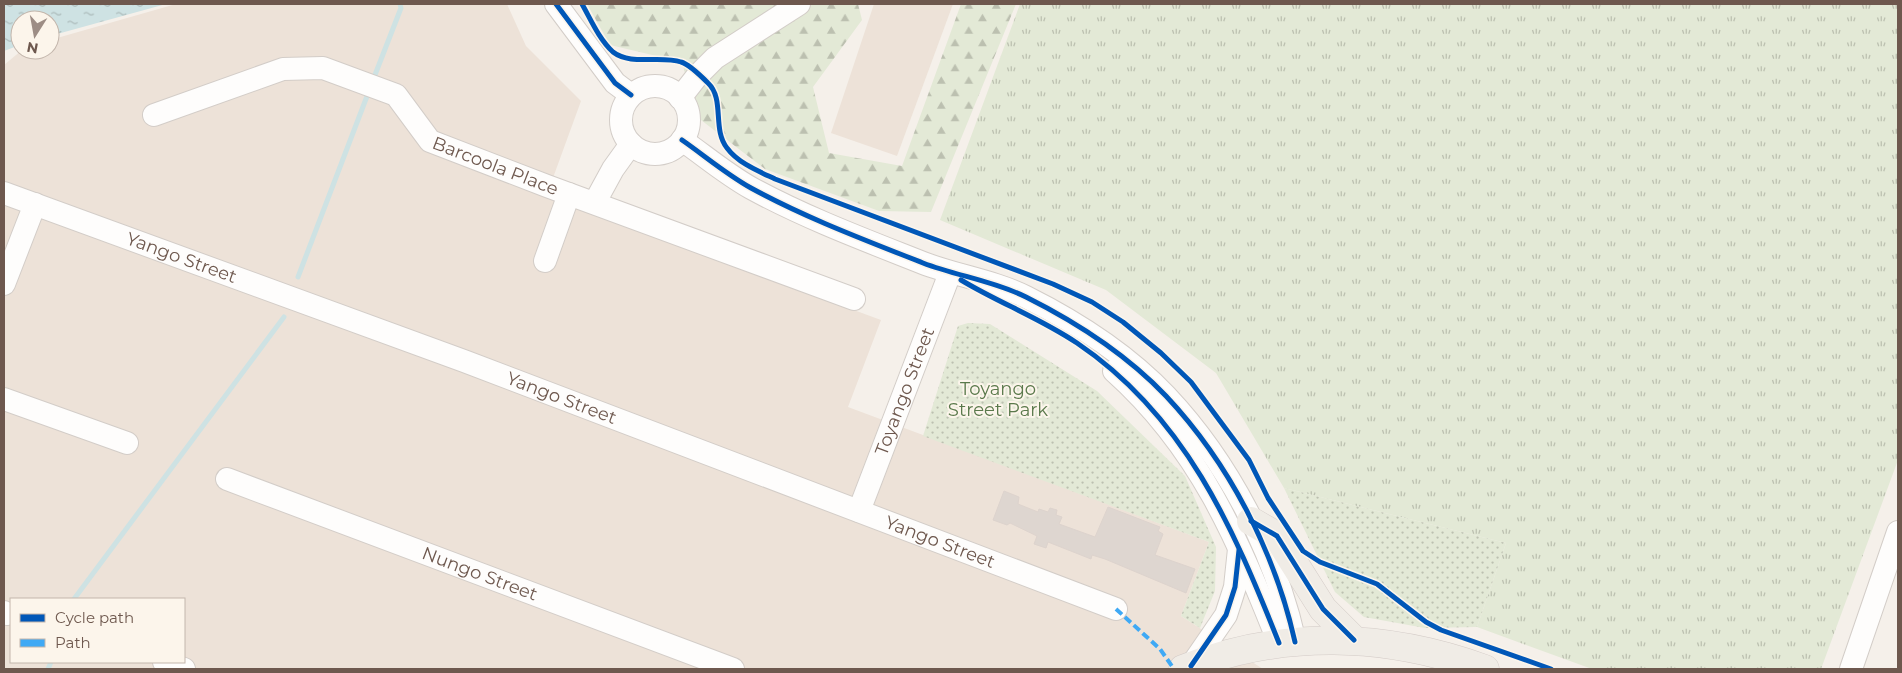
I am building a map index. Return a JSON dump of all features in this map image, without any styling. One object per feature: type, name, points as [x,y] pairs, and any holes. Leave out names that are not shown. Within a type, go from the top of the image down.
[{"type":"main road","points":[[1251,521],[1277,536],[1323,609],[1354,640]]},
{"type":"main road","points":[[1187,668],[1246,649],[1287,642],[1354,640],[1413,648],[1485,669]]},
{"type":"street","points":[[556,4],[615,82],[631,95]]},
{"type":"street","points":[[680,98],[698,75],[715,58],[799,4]]},
{"type":"street","name":"Barcoola Place","points":[[154,115],[283,69],[323,68],[396,95],[430,141],[854,299]]},
{"type":"street","points":[[651,86],[662,86],[672,90],[686,108],[687,130],[682,140],[663,153],[651,153],[640,150],[631,144],[624,136],[621,125],[623,109],[631,95],[640,89],[651,86]]},
{"type":"street","points":[[682,140],[749,187],[797,212],[950,273],[1002,286],[1057,313],[1128,362],[1165,395],[1194,428],[1229,478],[1251,521],[1287,606],[1287,642]]},
{"type":"street","points":[[595,202],[613,169],[631,144]]},
{"type":"street","name":"Yango Street","points":[[4,193],[464,361],[1116,609]]},
{"type":"street","points":[[545,261],[569,194]]},
{"type":"street","points":[[4,284],[35,204]]},
{"type":"street","points":[[950,273],[989,297],[1050,326],[1106,363],[1136,390],[1158,414],[1196,465],[1287,642]]},
{"type":"street","name":"Toyango Street","points":[[859,511],[950,273]]},
{"type":"street","points":[[4,399],[127,443]]},
{"type":"street","name":"Nungo Street","points":[[227,479],[733,669]]},
{"type":"street","points":[[1851,669],[1898,532]]},
{"type":"street","points":[[1187,668],[1226,615],[1235,587],[1239,548]]},
{"type":"street","points":[[167,663],[184,669]]},
{"type":"shaded area","points":[[176,4],[507,4],[526,46],[581,101],[546,197],[881,320],[848,407],[1209,542],[1181,616],[1263,669],[4,669],[4,65],[10,60],[60,60],[60,37]]},
{"type":"shaded area","points":[[874,4],[953,4],[897,156],[831,133]]},
{"type":"green space","points":[[587,4],[858,4],[862,20],[813,87],[829,153],[902,166],[961,4],[1016,4],[931,212],[879,211],[765,169],[697,117],[682,62],[610,45]]},
{"type":"green space","points":[[1020,4],[1898,4],[1898,460],[1821,669],[1592,669],[1477,627],[1506,543],[1284,488],[1216,373],[1106,290],[940,220]]},
{"type":"green space","name":"Toyango Street Park","points":[[968,323],[990,324],[1097,391],[1185,476],[1216,547],[1215,591],[1200,628],[1181,616],[1209,542],[923,436],[958,326]]},
{"type":"green space","points":[[1284,488],[1506,543],[1477,627],[1425,628],[1364,617],[1335,592]]},
{"type":"water","points":[[4,4],[166,4],[60,33],[60,10],[10,10],[10,49],[4,51]]},
{"type":"building","points":[[1004,491],[1019,497],[1018,504],[1038,512],[1039,509],[1048,512],[1050,508],[1057,510],[1056,515],[1062,517],[1059,524],[1095,537],[1108,507],[1160,527],[1158,531],[1163,534],[1155,555],[1195,569],[1186,593],[1105,559],[1092,555],[1091,559],[1048,542],[1046,548],[1034,544],[1037,536],[1010,523],[1007,525],[993,520]]},
{"type":"waterway","points":[[373,80],[401,8],[400,4]]},
{"type":"waterway","points":[[298,277],[369,91]]},
{"type":"waterway","points":[[75,598],[284,317]]},
{"type":"waterway","points":[[48,669],[51,663]]},
{"type":"marked path","points":[[1116,609],[1160,649],[1174,669]]},
{"type":"cycle path","points":[[556,4],[615,83],[631,95]]},
{"type":"cycle path","points":[[582,4],[599,35],[613,52],[628,58],[664,59],[681,62],[702,77],[713,90],[716,97],[720,132],[727,148],[749,166],[775,179],[1053,284],[1092,302],[1123,322],[1161,353],[1191,382],[1249,460],[1268,498],[1303,551],[1320,562],[1377,584],[1426,622],[1441,630],[1551,669]]},
{"type":"cycle path","points":[[682,140],[742,183],[793,209],[923,263],[1014,291],[1026,297],[1064,317],[1135,367],[1166,396],[1189,422],[1210,450],[1247,510],[1275,575],[1295,642]]},
{"type":"cycle path","points":[[961,280],[1049,326],[1077,343],[1115,372],[1148,404],[1176,439],[1201,477],[1223,516],[1262,600],[1279,643]]},
{"type":"cycle path","points":[[1251,521],[1277,536],[1323,609],[1354,640]]},
{"type":"cycle path","points":[[1191,666],[1226,615],[1235,587],[1239,550]]}]
